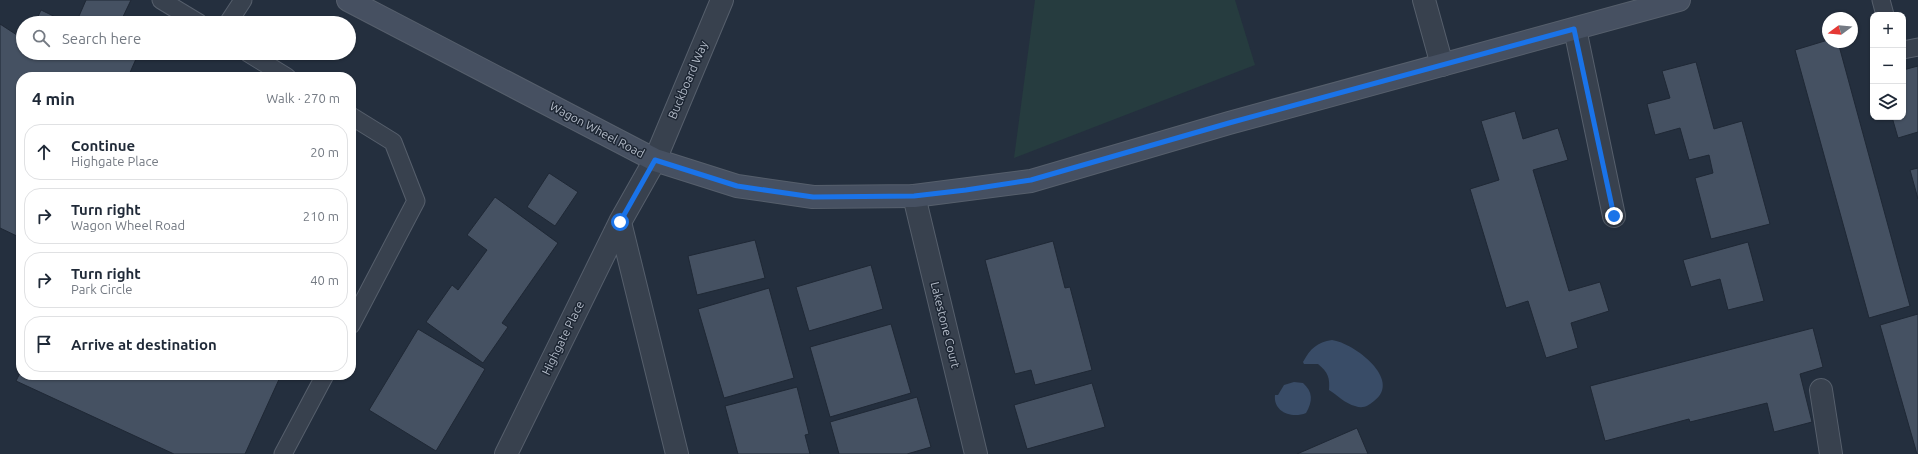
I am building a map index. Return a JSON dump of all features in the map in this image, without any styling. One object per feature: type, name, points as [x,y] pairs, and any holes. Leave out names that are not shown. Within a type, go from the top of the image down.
[{"type":"street","name":"Wagon Wheel Road","points":[[348,0],[655,160],[737,186],[813,197],[914,196],[1031,180],[1229,123],[1679,0]]},
{"type":"street","name":"Buckboard Way","points":[[655,160],[722,0]]},
{"type":"street","points":[[1424,0],[1442,65]]},
{"type":"street","points":[[1574,29],[1614,216]]},
{"type":"street","name":"Highgate Place","points":[[506,454],[620,222],[655,160]]},
{"type":"street","name":"Lakestone Court","points":[[914,196],[976,454]]},
{"type":"street","points":[[620,222],[677,454]]},
{"type":"street","points":[[1822,390],[1831,454]]},
{"type":"lane","points":[[161,0],[187,16]]},
{"type":"lane","points":[[233,16],[243,0]]},
{"type":"lane","points":[[1881,0],[1884,12]]},
{"type":"lane","points":[[1906,49],[1918,47]]},
{"type":"lane","points":[[259,60],[279,72]]},
{"type":"lane","points":[[356,119],[393,142],[416,201],[356,315]]},
{"type":"lane","points":[[283,454],[322,380]]},
{"type":"green space","points":[[1035,0],[1235,0],[1255,65],[1014,158]]},
{"type":"water","points":[[1332,340],[1352,348],[1363,355],[1379,373],[1383,383],[1381,392],[1374,401],[1367,406],[1358,407],[1345,401],[1329,390],[1328,376],[1318,364],[1304,364],[1303,362],[1314,347],[1322,342]]},
{"type":"water","points":[[1294,382],[1303,383],[1309,390],[1311,397],[1310,405],[1306,413],[1301,415],[1284,413],[1277,406],[1275,401],[1275,395],[1278,395],[1284,385]]},
{"type":"building","points":[[86,0],[131,0],[123,16],[79,16]]},
{"type":"building","points":[[41,10],[53,16],[38,16]]},
{"type":"building","points":[[0,24],[16,34],[16,60],[136,60],[130,72],[16,72],[16,236],[0,228]]},
{"type":"building","points":[[1822,42],[1822,48],[1840,48],[1910,306],[1869,318],[1795,50]]},
{"type":"building","points":[[1696,62],[1714,129],[1742,121],[1770,224],[1711,239],[1695,178],[1713,173],[1709,155],[1689,160],[1680,128],[1655,135],[1647,104],[1670,98],[1662,71]]},
{"type":"building","points":[[1918,66],[1918,132],[1898,138],[1893,120],[1906,120],[1906,69]]},
{"type":"building","points":[[1515,111],[1523,139],[1558,128],[1568,160],[1533,170],[1569,291],[1600,282],[1609,311],[1571,323],[1578,348],[1546,358],[1528,301],[1506,308],[1470,189],[1499,180],[1481,121]]},
{"type":"building","points":[[1918,168],[1918,199],[1910,170]]},
{"type":"building","points":[[549,173],[578,192],[555,226],[527,207]]},
{"type":"building","points":[[495,197],[558,243],[502,323],[508,327],[483,363],[426,322],[452,285],[458,290],[487,250],[467,235]]},
{"type":"building","points":[[755,240],[765,278],[697,295],[688,256]]},
{"type":"building","points":[[1053,241],[1065,288],[1070,287],[1092,370],[1035,385],[1031,370],[1015,374],[985,260]]},
{"type":"building","points":[[1748,242],[1764,301],[1728,310],[1720,279],[1691,287],[1683,260]]},
{"type":"building","points":[[871,265],[883,309],[809,331],[796,287]]},
{"type":"building","points":[[769,288],[794,378],[724,398],[698,309]]},
{"type":"building","points":[[1918,314],[1918,454],[1917,454],[1880,325]]},
{"type":"building","points":[[891,324],[911,393],[830,417],[810,347]]},
{"type":"building","points":[[1813,328],[1823,367],[1800,374],[1812,422],[1774,432],[1767,403],[1690,422],[1689,419],[1605,441],[1590,386]]},
{"type":"building","points":[[418,329],[485,369],[436,451],[369,410]]},
{"type":"building","points":[[279,380],[245,454],[174,454],[16,381]]},
{"type":"building","points":[[1092,383],[1105,427],[1027,449],[1014,405]]},
{"type":"building","points":[[797,387],[809,434],[805,435],[810,454],[738,454],[725,406]]},
{"type":"building","points":[[917,397],[931,447],[907,454],[839,454],[830,422]]},
{"type":"building","points":[[1357,428],[1368,454],[1297,454]]},
{"type":"route","points":[[620,222],[655,160],[737,186],[813,197],[914,196],[966,190],[1031,180],[1229,123],[1574,29],[1614,216]]}]
